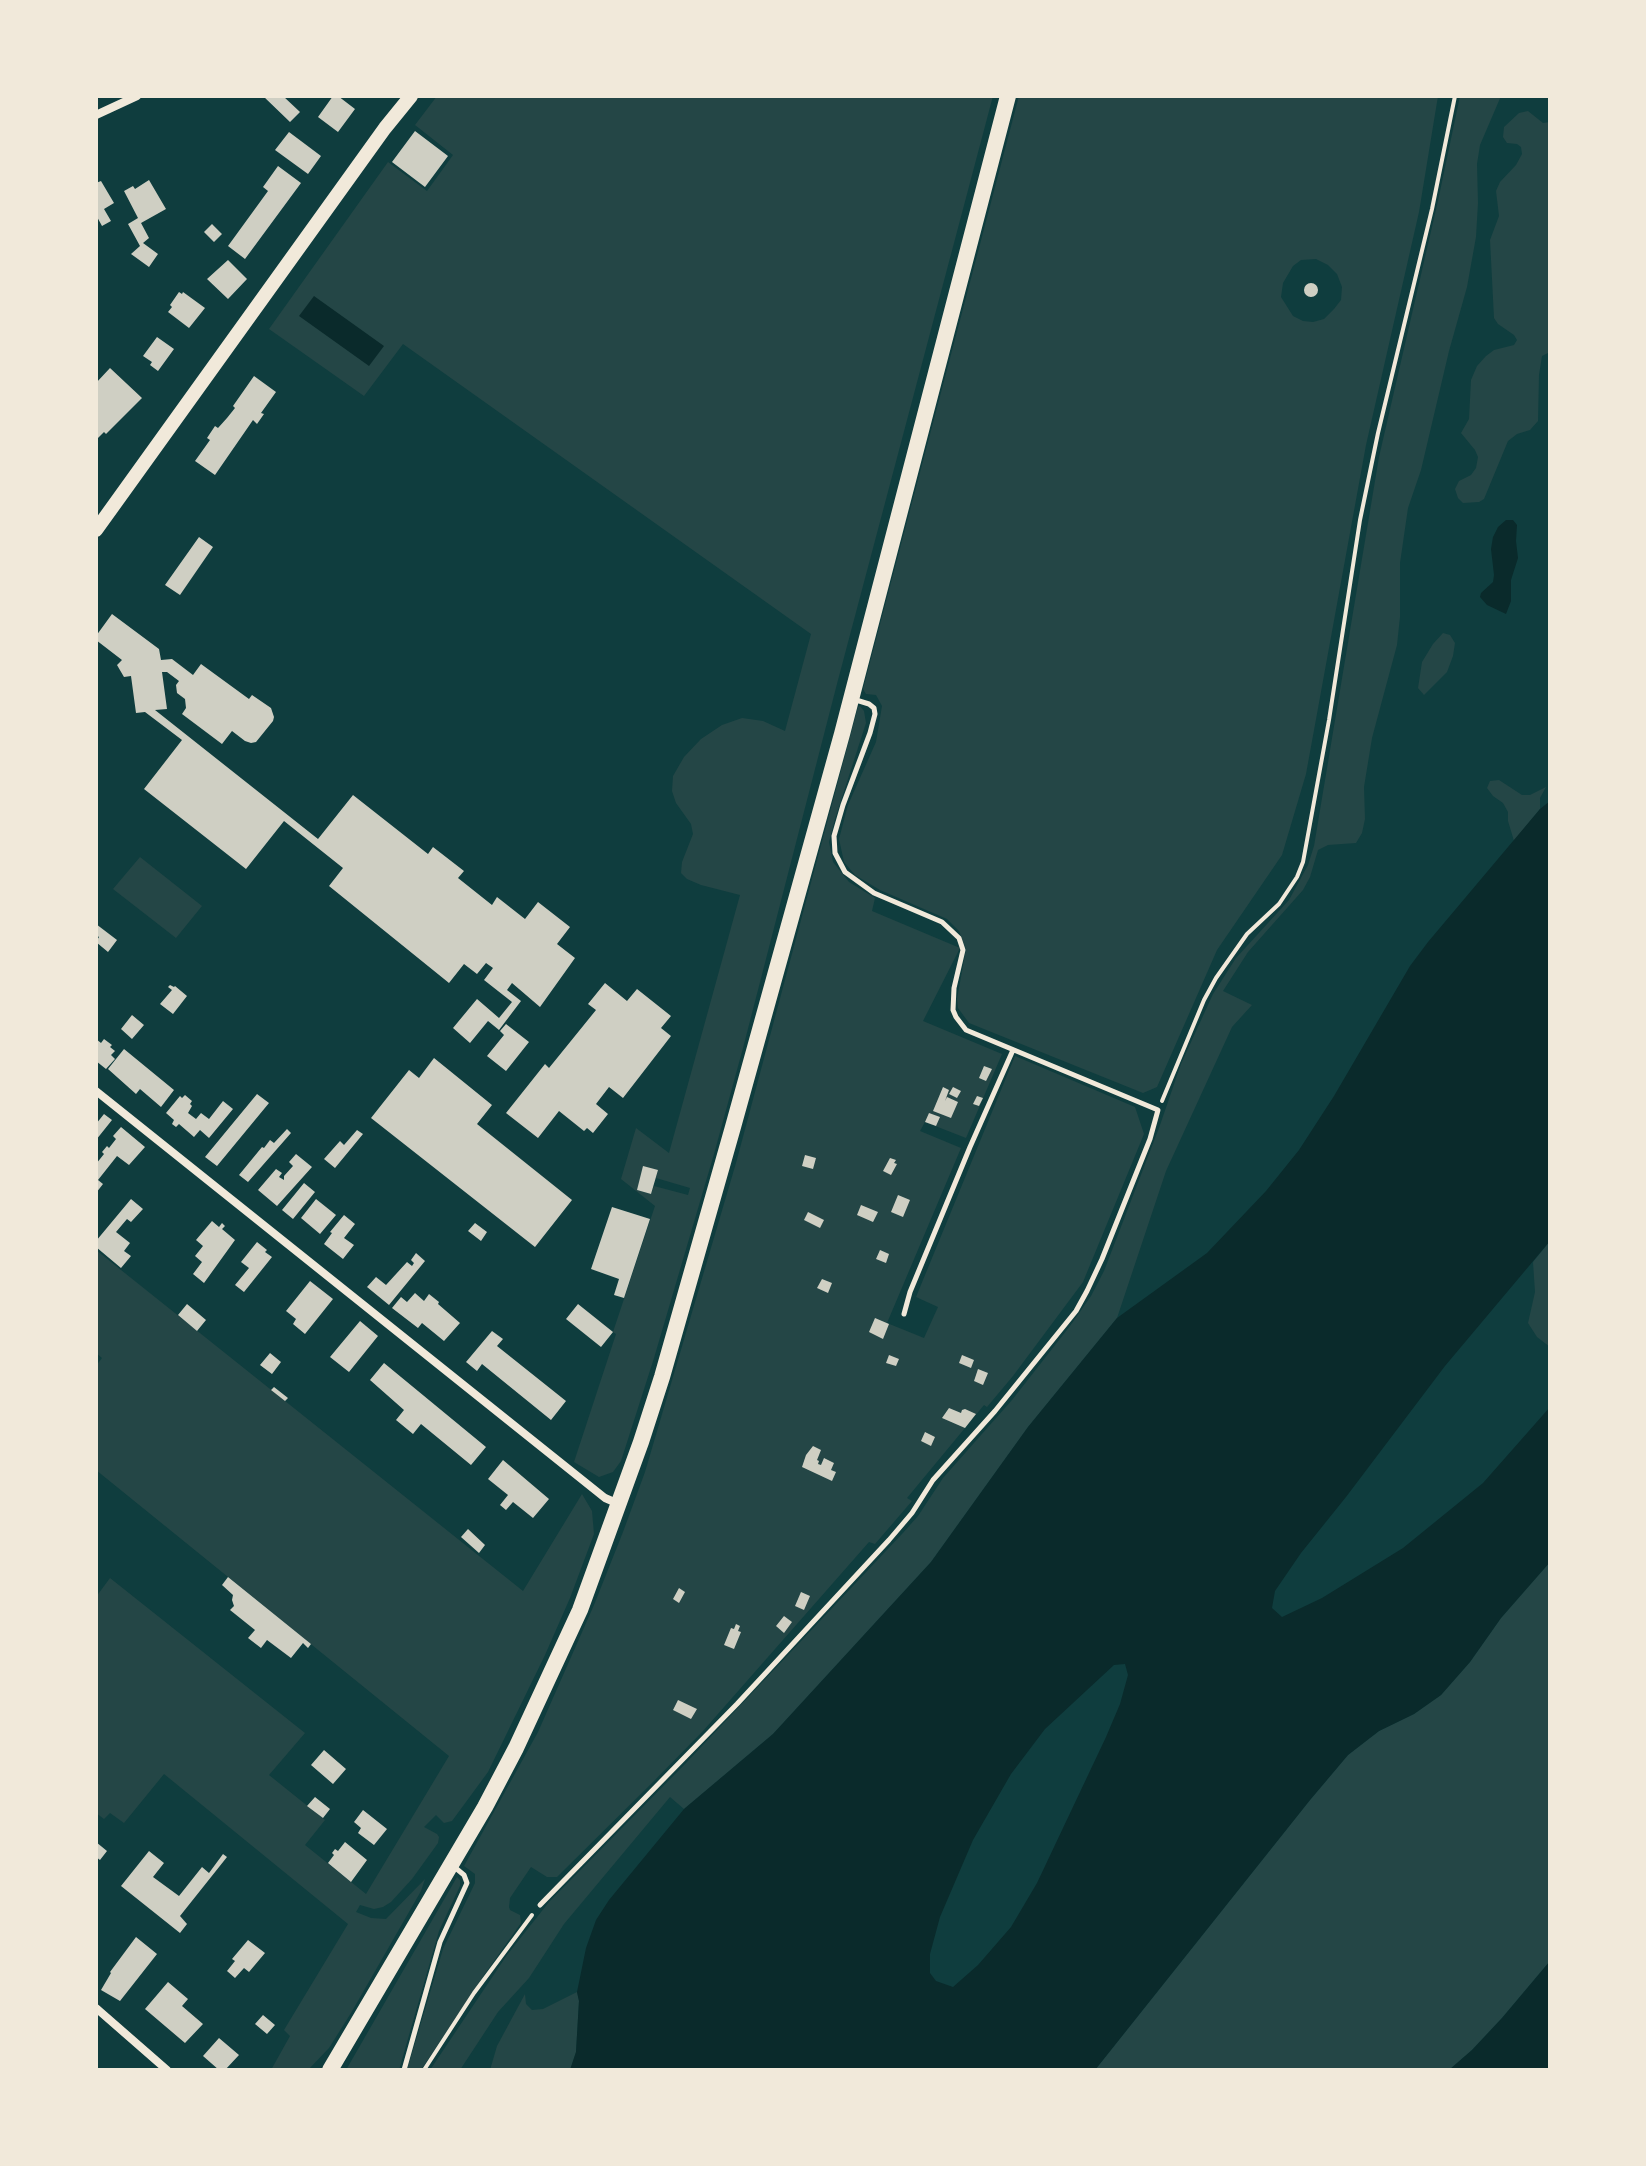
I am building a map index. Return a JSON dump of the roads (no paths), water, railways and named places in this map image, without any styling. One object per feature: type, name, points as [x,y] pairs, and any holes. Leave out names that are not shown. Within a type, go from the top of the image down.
[{"type":"main road","points":[[330,2070],[485,1807],[580,1610],[619,1504],[662,1377],[851,698],[1008,96]]},
{"type":"street","points":[[96,115],[137,96]]},
{"type":"street","points":[[96,530],[411,96]]},
{"type":"street","points":[[96,1091],[605,1498],[619,1504]]},
{"type":"street","points":[[96,2008],[167,2070]]},
{"type":"lane","points":[[540,1905],[737,1704],[889,1540],[912,1513],[933,1480],[995,1411],[1076,1311],[1102,1259],[1150,1139],[1158,1110],[966,1030],[956,1017],[952,1000],[963,950],[953,930],[942,922],[874,893],[845,872],[835,853],[834,836],[875,714],[869,704],[851,698]]},
{"type":"lane","points":[[904,1314],[910,1292],[1013,1050]]},
{"type":"lane","points":[[404,2070],[440,1942],[467,1883],[464,1875],[452,1864]]}]
